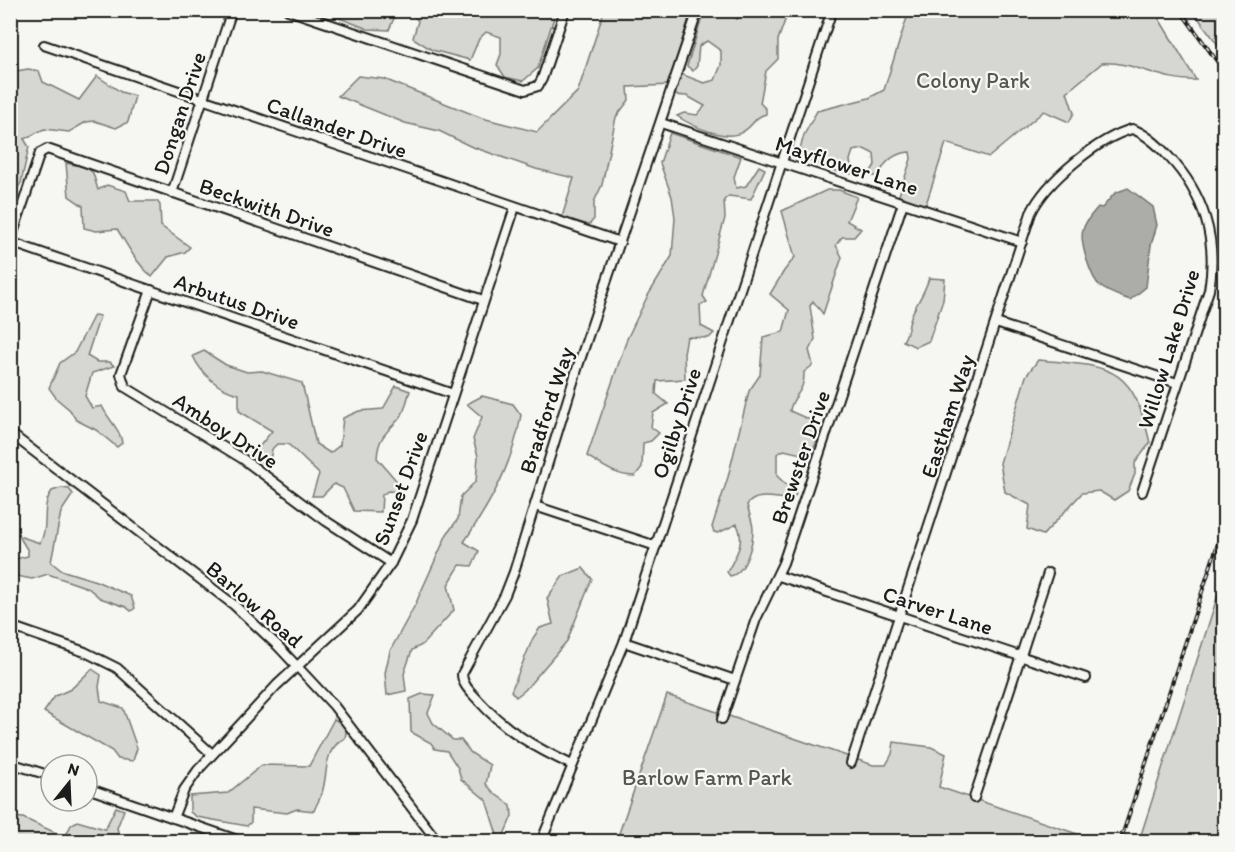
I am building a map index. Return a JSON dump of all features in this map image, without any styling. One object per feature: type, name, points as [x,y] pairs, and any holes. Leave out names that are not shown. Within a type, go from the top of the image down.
[{"type":"street","name":"Dongan Drive","points":[[172,193],[232,10]]},
{"type":"street","points":[[288,10],[525,90],[538,86],[542,79],[565,10]]},
{"type":"street","name":"Bradford Way","points":[[572,765],[506,730],[471,692],[461,677],[505,596],[552,446],[698,10]]},
{"type":"street","name":"Ogilby Drive","points":[[541,842],[624,642],[832,10]]},
{"type":"street","name":"Callander Drive","points":[[44,45],[620,242]]},
{"type":"street","name":"Mayflower Lane","points":[[661,123],[1022,242]]},
{"type":"street","name":"Eastham Way","points":[[850,763],[1034,206],[1051,184],[1109,138],[1126,130],[1138,131]]},
{"type":"street","name":"Willow Lake Drive","points":[[1138,131],[1165,152],[1193,187],[1205,214],[1211,237],[1212,259],[1209,290],[1142,492]]},
{"type":"street","name":"Beckwith Drive","points":[[10,242],[39,153],[51,150],[483,300]]},
{"type":"street","name":"Brewster Drive","points":[[722,718],[756,619],[779,576],[903,203]]},
{"type":"street","name":"Sunset Drive","points":[[173,818],[189,781],[212,754],[297,665],[346,624],[392,563],[411,520],[515,207]]},
{"type":"street","name":"Arbutus Drive","points":[[10,242],[453,394]]},
{"type":"street","name":"Amboy Drive","points":[[151,290],[121,374],[125,387],[243,459],[326,521],[392,563]]},
{"type":"street","points":[[996,323],[1177,383]]},
{"type":"street","name":"Barlow Road","points":[[10,433],[234,605],[297,665],[374,756],[438,842]]},
{"type":"street","points":[[535,506],[656,546]]},
{"type":"street","points":[[974,798],[1048,573]]},
{"type":"street","name":"Carver Lane","points":[[779,576],[1086,678]]},
{"type":"street","points":[[10,626],[85,652],[117,668],[212,754]]},
{"type":"street","points":[[624,642],[735,680]]},
{"type":"street","points":[[10,762],[39,772]]},
{"type":"street","points":[[99,792],[243,842]]},
{"type":"green space","points":[[321,11],[397,11],[389,30],[368,29]]},
{"type":"green space","points":[[403,11],[556,11],[538,68],[523,81],[505,77],[497,65],[501,54],[501,37],[486,32],[479,39],[470,60],[432,50],[413,38],[418,21],[411,12]]},
{"type":"green space","points":[[604,11],[691,11],[669,85],[628,87],[629,100],[616,117],[602,185],[594,202],[594,219],[589,225],[562,217],[574,178],[536,169],[470,146],[439,131],[405,123],[338,96],[358,76],[384,79],[482,118],[537,132],[578,91]]},
{"type":"green space","points":[[704,11],[729,11],[737,19],[750,11],[803,11],[788,12],[778,40],[778,59],[766,71],[760,103],[766,109],[766,114],[737,134],[710,132],[677,116],[684,113],[697,115],[705,106],[687,96],[673,95],[681,74],[704,83],[715,80],[721,65],[721,51],[707,41],[699,46],[697,66],[693,71],[687,66]]},
{"type":"green space","name":"Colony Park","points":[[909,11],[1164,11],[1158,17],[1196,80],[1172,78],[1126,65],[1102,63],[1067,92],[1074,113],[1069,122],[1044,111],[989,157],[946,143],[924,210],[897,201],[911,159],[910,152],[890,159],[879,176],[872,176],[870,173],[875,165],[874,154],[864,149],[853,151],[850,160],[852,174],[836,171],[802,158],[799,153],[804,135],[817,111],[869,98],[884,90]]},
{"type":"green space","points":[[1193,11],[1224,11],[1224,53]]},
{"type":"green space","points":[[28,69],[39,71],[43,82],[79,100],[97,76],[121,92],[135,96],[128,122],[116,128],[95,121],[86,122],[69,132],[44,129],[24,139],[29,147],[21,183],[11,198],[11,72]]},
{"type":"green space","points":[[670,133],[741,157],[734,177],[736,188],[746,186],[759,166],[765,169],[751,199],[729,196],[724,200],[725,218],[703,296],[707,302],[700,305],[701,326],[714,333],[709,338],[687,337],[684,353],[685,379],[657,381],[656,394],[668,404],[653,413],[651,427],[659,433],[651,441],[643,443],[642,467],[635,476],[628,476],[610,470],[587,456],[627,339],[647,297],[672,256],[675,218],[672,197],[660,163]]},
{"type":"green space","points":[[66,163],[86,167],[93,173],[98,190],[107,185],[126,191],[130,201],[157,201],[160,205],[161,226],[190,247],[185,252],[168,257],[152,277],[136,260],[117,229],[96,231],[84,228],[83,206],[69,196]]},
{"type":"green space","points":[[827,190],[839,190],[857,197],[847,221],[861,229],[854,237],[842,237],[836,245],[842,257],[823,314],[813,301],[810,306],[815,339],[809,350],[813,365],[804,372],[802,385],[790,411],[817,423],[818,439],[810,456],[784,450],[777,454],[777,476],[796,494],[793,499],[756,498],[747,505],[752,521],[752,542],[744,564],[736,574],[730,576],[727,572],[739,549],[740,531],[737,524],[718,533],[714,532],[712,527],[728,477],[749,391],[760,375],[763,337],[783,332],[789,310],[770,294],[795,257],[782,211]]},
{"type":"green space","points":[[929,278],[945,279],[943,300],[929,341],[916,347],[903,341]]},
{"type":"green space","points":[[94,315],[100,316],[87,356],[97,362],[110,362],[114,366],[92,373],[85,396],[92,408],[102,406],[117,429],[122,443],[117,447],[96,430],[76,420],[70,410],[57,399],[49,388],[60,363],[75,352]]},
{"type":"green space","points":[[204,351],[226,365],[247,372],[262,371],[302,383],[316,444],[330,453],[340,445],[343,418],[359,411],[383,409],[396,386],[410,391],[402,415],[381,440],[377,458],[401,486],[401,492],[388,491],[382,495],[381,512],[354,511],[343,488],[334,484],[322,496],[312,496],[319,474],[288,444],[277,444],[272,449],[269,466],[251,456],[251,449],[259,447],[272,431],[239,411],[239,394],[224,389],[201,369],[193,356]]},
{"type":"green space","points":[[1038,360],[1101,368],[1115,374],[1126,383],[1135,397],[1150,443],[1135,463],[1135,474],[1128,491],[1114,500],[1099,491],[1082,493],[1043,535],[1027,529],[1030,505],[1005,492],[1000,463],[1026,376]]},
{"type":"green space","points":[[482,396],[513,404],[521,415],[513,450],[500,482],[464,542],[479,551],[472,566],[460,565],[448,585],[454,610],[422,645],[412,650],[404,674],[406,691],[387,695],[385,673],[390,651],[415,605],[447,534],[458,519],[461,496],[476,481],[478,456],[473,439],[482,417],[467,404]]},
{"type":"green space","points":[[61,488],[69,489],[73,494],[61,512],[51,562],[61,570],[96,581],[131,596],[135,608],[131,611],[100,598],[88,588],[48,574],[32,579],[11,575],[11,560],[28,556],[28,551],[19,536],[40,543],[48,497],[52,491]]},
{"type":"green space","points":[[583,568],[592,579],[567,641],[525,690],[516,697],[511,691],[533,638],[540,628],[553,624],[547,598],[563,576]]},
{"type":"green space","points":[[1224,576],[1224,841],[1139,841]]},
{"type":"green space","points":[[92,669],[101,675],[99,687],[101,701],[123,708],[137,748],[133,761],[118,759],[112,751],[44,712],[55,696],[71,689]]},
{"type":"green space","points":[[422,694],[435,695],[428,713],[433,723],[453,740],[461,740],[471,753],[490,765],[486,784],[495,794],[511,805],[512,816],[503,837],[498,838],[486,800],[461,779],[458,768],[447,751],[435,749],[431,743],[411,732],[410,699]]},
{"type":"green space","name":"Barlow Farm Park","points":[[667,695],[873,765],[886,765],[892,754],[894,742],[931,747],[946,754],[939,787],[1098,841],[616,842]]},
{"type":"green space","points":[[334,719],[347,727],[345,738],[329,755],[322,793],[314,811],[297,809],[287,813],[251,809],[251,822],[247,826],[197,817],[190,812],[190,796],[228,793],[262,765],[309,766]]},
{"type":"green space","points":[[116,807],[124,810],[117,828],[120,839],[123,841],[11,841],[11,817],[23,818],[65,837],[71,825],[77,821],[105,829]]},
{"type":"shaded area","points":[[1128,188],[1153,207],[1157,225],[1151,245],[1146,287],[1130,300],[1107,291],[1097,282],[1087,259],[1082,236],[1085,224],[1098,207],[1102,208],[1115,193]]},
{"type":"railway","points":[[1180,10],[1224,71]]},
{"type":"railway","points":[[1120,842],[1224,525]]}]
